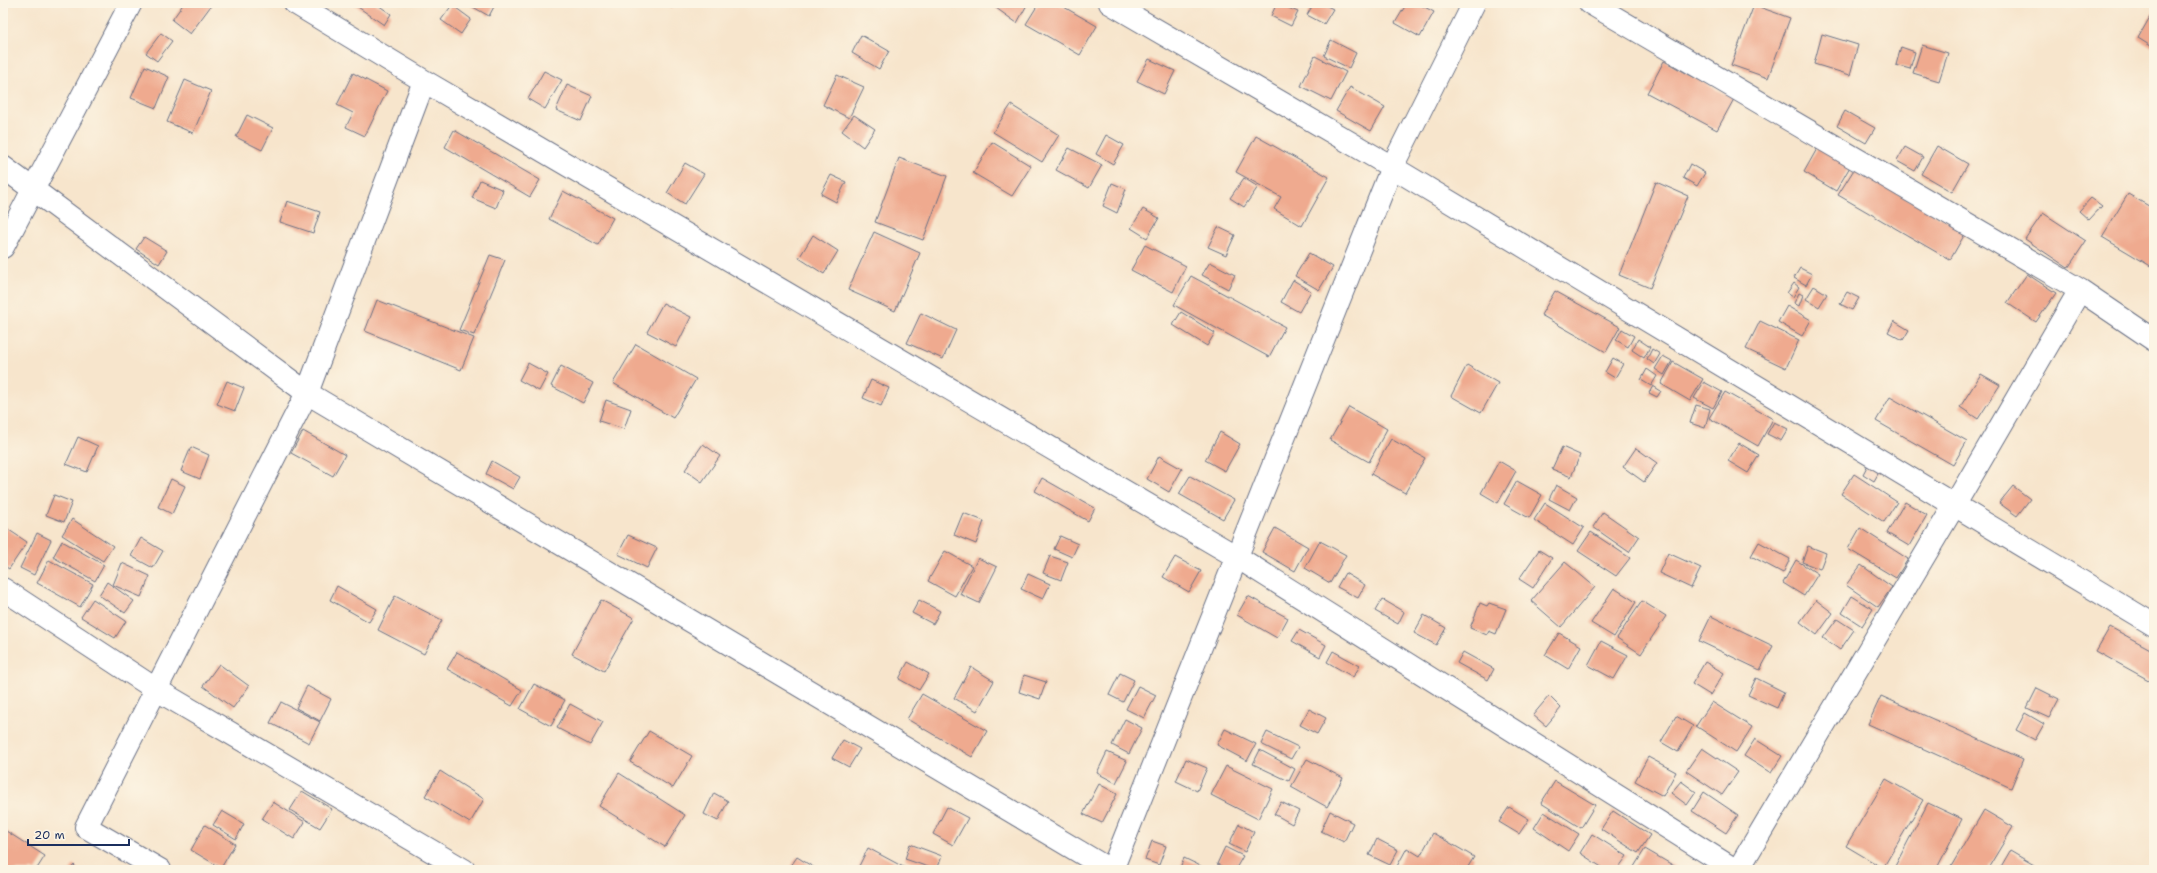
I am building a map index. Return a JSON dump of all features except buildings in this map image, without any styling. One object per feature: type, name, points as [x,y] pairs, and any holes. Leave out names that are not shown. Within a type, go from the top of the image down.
[{"type":"street","points":[[3,247],[131,3]]},
{"type":"street","points":[[295,3],[424,81],[1236,557],[1736,870],[1954,506],[2080,290]]},
{"type":"street","points":[[1110,3],[1392,167],[2154,626]]},
{"type":"street","points":[[3,167],[307,393],[1111,870],[1392,167],[1474,3]]},
{"type":"street","points":[[1590,3],[2080,290],[2154,340]]},
{"type":"street","points":[[160,870],[86,827],[307,393],[424,81]]},
{"type":"street","points":[[3,590],[157,690],[464,870]]}]
